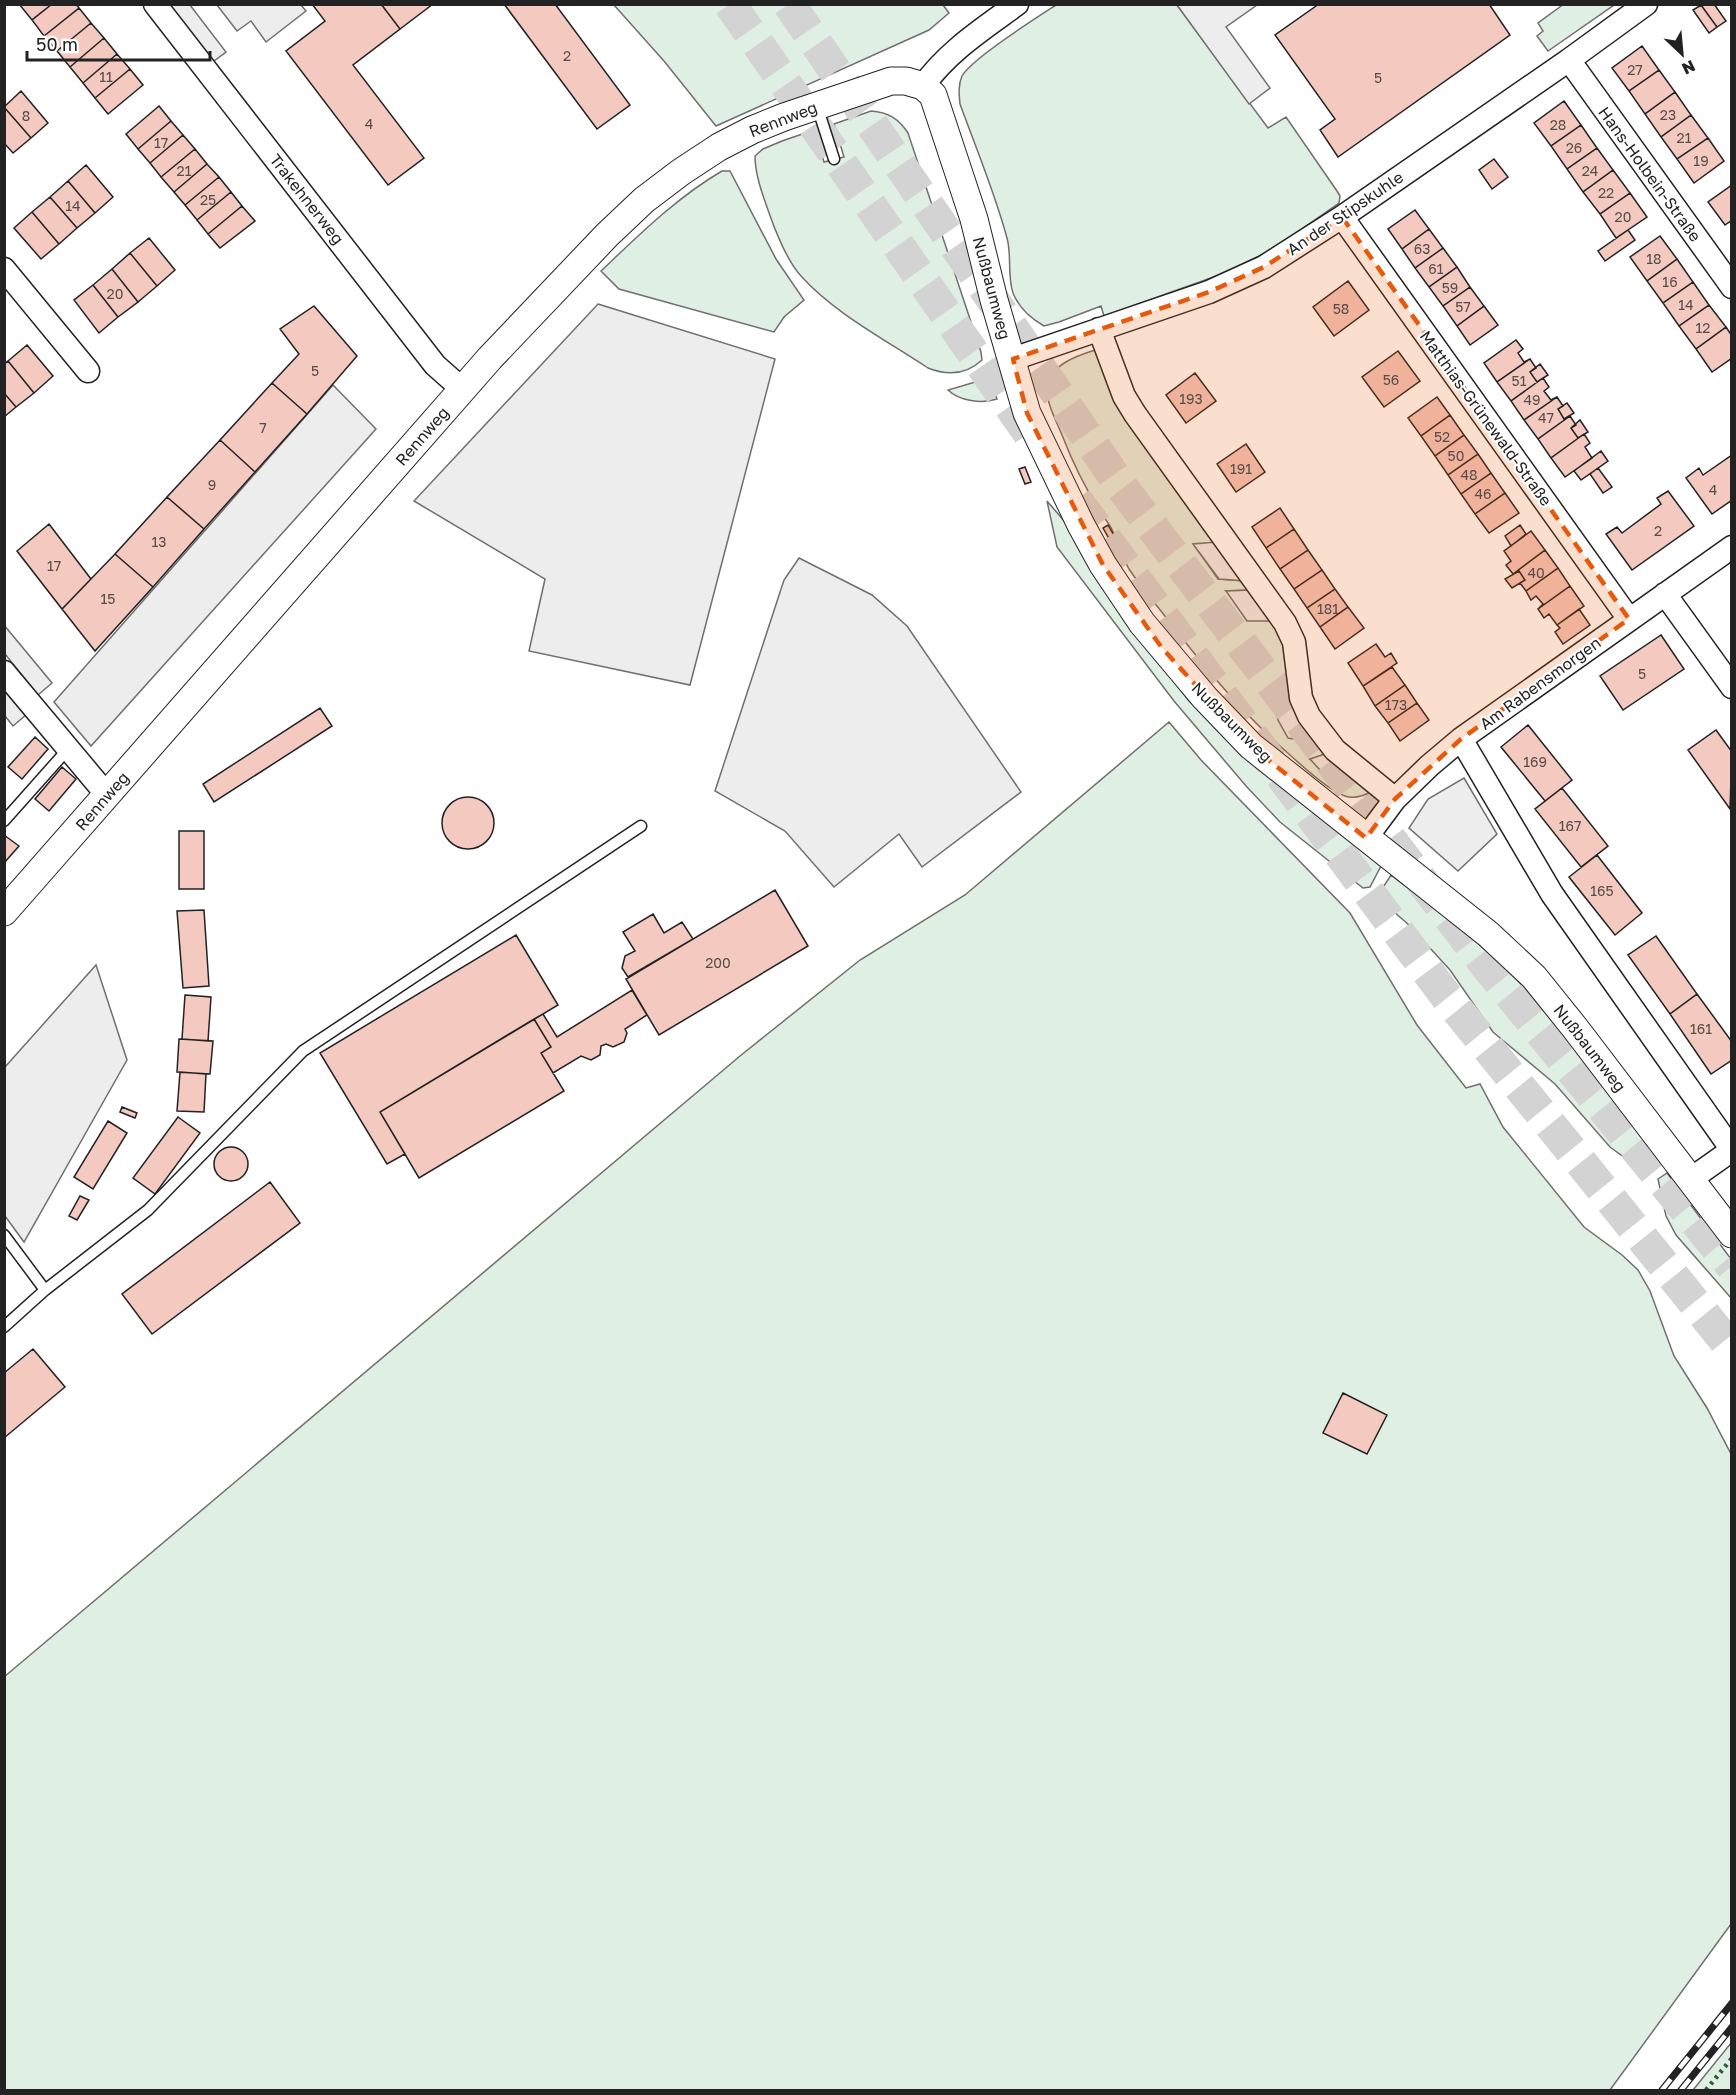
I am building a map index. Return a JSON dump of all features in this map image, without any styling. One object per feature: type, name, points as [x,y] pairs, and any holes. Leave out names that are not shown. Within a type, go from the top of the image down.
[{"type":"street","name":"Trakehnerweg","points":[[155,4],[435,365],[462,389]]},
{"type":"street","points":[[923,86],[934,70],[956,49],[1017,4]]},
{"type":"street","name":"An der Stipskuhle","points":[[1013,359],[1209,292],[1264,267],[1342,217],[1646,4]]},
{"type":"street","name":"Hans-Holbein-Straße","points":[[1569,60],[1731,287]]},
{"type":"street","name":"Rennweg","points":[[4,912],[462,389],[566,275],[644,200],[719,147],[752,130],[891,81],[906,81],[923,86]]},
{"type":"street","name":"Nußbaumweg","points":[[923,86],[933,95],[940,113],[974,219],[994,300],[1027,413],[1103,565],[1142,623],[1205,698],[1251,746],[1488,934],[1534,977],[1731,1234]]},
{"type":"street","name":"Matthias-Grünewald-Straße","points":[[1342,217],[1629,619]]},
{"type":"street","points":[[4,269],[88,371]]},
{"type":"street","points":[[1099,329],[1124,396],[1135,414],[1285,623],[1295,651],[1301,698],[1309,716],[1335,750],[1395,799]]},
{"type":"street","name":"Am Rabensmorgen","points":[[1366,838],[1395,799],[1461,739],[1731,547]]},
{"type":"street","points":[[1665,594],[1731,687]]},
{"type":"street","points":[[4,672],[107,795]]},
{"type":"street","points":[[1461,739],[1552,894],[1731,1150],[1691,1179]]},
{"type":"lane","points":[[817,106],[834,159]]},
{"type":"lane","points":[[4,821],[68,749]]},
{"type":"lane","points":[[4,1327],[45,1290],[148,1210],[303,1051],[641,826]]},
{"type":"lane","points":[[4,1235],[45,1290]]},
{"type":"highlighted area","points":[[1342,217],[1629,619],[1461,739],[1395,799],[1366,838],[1251,746],[1162,648],[1103,565],[1027,413],[1013,359],[1209,292],[1264,267]]},
{"type":"green space","points":[[1564,4],[1614,5],[1548,51],[1537,36],[1543,31],[1538,23]]},
{"type":"green space","points":[[614,5],[943,5],[949,13],[929,30],[716,126],[664,61]]},
{"type":"green space","points":[[1056,5],[1177,5],[1268,128],[1286,117],[1337,191],[1340,196],[1339,203],[1273,249],[1225,273],[1104,316],[1101,306],[1044,326],[1034,320],[1022,308],[1013,293],[1007,238],[960,104],[959,86],[962,76],[978,60]]},
{"type":"green space","points":[[871,111],[892,117],[908,133],[981,352],[982,360],[970,369],[950,373],[928,368],[829,302],[796,270],[771,217],[759,183],[755,156],[763,149],[814,130],[824,162],[844,157],[834,124]]},
{"type":"green space","points":[[722,171],[730,171],[776,259],[804,300],[784,317],[774,332],[619,289],[601,271],[674,205]]},
{"type":"green space","points":[[1095,350],[1110,387],[1217,542],[1194,545],[1218,579],[1245,581],[1251,590],[1226,591],[1273,621],[1284,641],[1290,688],[1274,690],[1328,753],[1310,759],[1352,778],[1359,778],[1375,790],[1357,797],[1345,796],[1324,784],[1295,760],[1226,690],[1182,638],[1129,569],[1111,528],[1077,469],[1052,411],[1047,393],[1049,379],[1058,367]]},
{"type":"green space","points":[[989,378],[997,399],[971,400],[958,397],[948,390]]},
{"type":"green space","points":[[1047,501],[1065,522],[1119,612],[1189,701],[1257,768],[1381,866],[1370,887],[1363,888],[1280,822],[1246,786],[1174,701],[1057,547]]},
{"type":"green space","points":[[1169,722],[1201,760],[1350,913],[1417,1025],[1466,1088],[1480,1084],[1503,1127],[1584,1227],[1638,1270],[1650,1291],[1674,1356],[1707,1408],[1731,1454],[1731,1924],[1610,2090],[5,2090],[4,1677],[740,1056],[860,960],[965,895]]},
{"type":"green space","points":[[1391,875],[1475,940],[1521,984],[1574,1047],[1657,1157],[1646,1166],[1628,1160],[1610,1147],[1555,1084],[1493,1032],[1450,970],[1409,925],[1385,904],[1382,889]]},
{"type":"green space","points":[[1667,1173],[1731,1259],[1731,1298],[1676,1235],[1666,1216],[1658,1179]]},
{"type":"green space","points":[[1731,2043],[1731,2090],[1693,2090]]},
{"type":"shaded area","points":[[165,5],[190,5],[226,52],[210,64]]},
{"type":"shaded area","points":[[217,5],[301,5],[306,11],[266,42],[251,21],[237,31]]},
{"type":"shaded area","points":[[1177,5],[1257,5],[1226,27],[1270,88],[1249,104]]},
{"type":"shaded area","points":[[598,304],[775,359],[690,685],[529,651],[545,579],[414,501]]},
{"type":"shaded area","points":[[333,385],[376,429],[91,746],[54,702]]},
{"type":"shaded area","points":[[1217,542],[1245,581],[1219,579],[1193,544]]},
{"type":"shaded area","points":[[799,558],[872,595],[907,626],[1021,792],[922,867],[899,834],[834,887],[785,831],[715,791],[784,580]]},
{"type":"shaded area","points":[[1251,590],[1273,621],[1247,621],[1226,591]]},
{"type":"shaded area","points":[[4,625],[52,683],[38,695],[5,654]]},
{"type":"shaded area","points":[[4,688],[27,714],[13,726],[5,716]]},
{"type":"shaded area","points":[[1290,688],[1319,743],[1288,738],[1278,720],[1273,690]]},
{"type":"shaded area","points":[[1328,753],[1359,778],[1337,780],[1319,769],[1310,759]]},
{"type":"shaded area","points":[[1464,778],[1497,834],[1458,871],[1409,828],[1428,799]]},
{"type":"shaded area","points":[[96,965],[127,1060],[24,1242],[5,1216],[5,1067]]},
{"type":"building","points":[[19,4],[52,4],[32,20]]},
{"type":"building","points":[[52,4],[76,4],[79,8],[44,36],[32,20]]},
{"type":"building","points":[[312,4],[381,4],[400,29],[353,65],[424,158],[388,185],[286,51],[325,21]]},
{"type":"building","points":[[381,4],[433,4],[400,29]]},
{"type":"building","points":[[504,4],[555,4],[630,105],[597,129]]},
{"type":"building","points":[[1319,4],[1489,4],[1510,35],[1338,157],[1320,130],[1335,119],[1275,35]]},
{"type":"building","points":[[1714,4],[1726,21],[1717,27],[1701,5]]},
{"type":"building","points":[[1701,5],[1717,27],[1709,33],[1693,10]]},
{"type":"building","points":[[79,8],[91,23],[57,51],[44,36]]},
{"type":"building","points":[[91,23],[104,38],[70,67],[57,51]]},
{"type":"building","points":[[104,38],[117,54],[83,83],[70,67]]},
{"type":"building","points":[[1642,46],[1659,70],[1629,91],[1612,68]]},
{"type":"building","points":[[117,54],[130,69],[95,98],[83,83]]},
{"type":"building","points":[[130,69],[143,85],[108,114],[95,98]]},
{"type":"building","points":[[1659,70],[1675,92],[1645,114],[1629,91]]},
{"type":"building","points":[[21,91],[48,123],[31,138],[4,107]]},
{"type":"building","points":[[1675,92],[1691,115],[1661,137],[1645,114]]},
{"type":"building","points":[[1564,101],[1581,125],[1551,146],[1534,123]]},
{"type":"building","points":[[159,106],[171,121],[138,149],[126,134]]},
{"type":"building","points":[[4,107],[31,138],[13,153],[4,143]]},
{"type":"building","points":[[1691,115],[1708,138],[1677,159],[1661,137]]},
{"type":"building","points":[[171,121],[183,135],[150,163],[138,149]]},
{"type":"building","points":[[1581,125],[1597,148],[1567,169],[1551,146]]},
{"type":"building","points":[[183,135],[195,149],[161,177],[150,163]]},
{"type":"building","points":[[1708,138],[1724,161],[1694,183],[1677,159]]},
{"type":"building","points":[[1597,148],[1613,170],[1583,192],[1567,169]]},
{"type":"building","points":[[195,149],[207,164],[174,192],[161,177]]},
{"type":"building","points":[[1494,159],[1508,177],[1492,189],[1479,170]]},
{"type":"building","points":[[207,164],[219,177],[185,205],[174,192]]},
{"type":"building","points":[[86,165],[113,197],[95,213],[68,181]]},
{"type":"building","points":[[1613,170],[1630,193],[1600,214],[1583,192]]},
{"type":"building","points":[[219,177],[231,192],[197,220],[185,205]]},
{"type":"building","points":[[68,181],[95,213],[77,228],[50,197]]},
{"type":"building","points":[[1732,185],[1732,220],[1725,225],[1708,202]]},
{"type":"building","points":[[231,192],[242,206],[208,234],[197,220]]},
{"type":"building","points":[[1630,193],[1647,217],[1616,238],[1600,214]]},
{"type":"building","points":[[50,197],[77,228],[59,244],[32,212]]},
{"type":"building","points":[[242,206],[255,221],[220,248],[208,234]]},
{"type":"building","points":[[1415,210],[1429,229],[1402,249],[1388,229]]},
{"type":"building","points":[[32,212],[59,244],[41,259],[14,228]]},
{"type":"building","points":[[1429,229],[1443,248],[1415,268],[1402,249]]},
{"type":"building","points":[[1628,230],[1635,240],[1605,261],[1598,251]]},
{"type":"building","points":[[1660,236],[1677,259],[1647,281],[1630,257]]},
{"type":"building","points":[[149,238],[175,270],[157,286],[130,253]]},
{"type":"building","points":[[1443,248],[1457,267],[1429,287],[1415,268]]},
{"type":"building","points":[[130,253],[157,286],[138,302],[112,269]]},
{"type":"building","points":[[1677,259],[1693,282],[1663,303],[1647,281]]},
{"type":"building","points":[[1457,267],[1470,287],[1443,306],[1429,287]]},
{"type":"building","points":[[112,269],[138,302],[118,317],[93,285]]},
{"type":"building","points":[[1348,281],[1369,310],[1334,336],[1313,307]]},
{"type":"building","points":[[1693,282],[1709,305],[1679,326],[1663,303]]},
{"type":"building","points":[[93,285],[118,317],[99,333],[74,300]]},
{"type":"building","points":[[1470,287],[1484,306],[1457,326],[1443,306]]},
{"type":"building","points":[[1709,305],[1726,327],[1696,349],[1679,326]]},
{"type":"building","points":[[314,306],[357,356],[307,414],[272,383],[299,354],[280,329]]},
{"type":"building","points":[[1484,306],[1498,325],[1470,345],[1457,326]]},
{"type":"building","points":[[1726,327],[1732,336],[1732,358],[1712,372],[1696,349]]},
{"type":"building","points":[[1516,340],[1523,349],[1518,353],[1524,362],[1530,359],[1497,382],[1484,363]]},
{"type":"building","points":[[27,345],[53,376],[34,393],[8,361]]},
{"type":"building","points":[[1398,351],[1420,381],[1384,407],[1362,377]]},
{"type":"building","points":[[1530,359],[1536,368],[1530,372],[1537,382],[1543,378],[1511,401],[1497,382]]},
{"type":"building","points":[[8,361],[34,393],[16,407],[4,393],[4,364]]},
{"type":"building","points":[[1540,364],[1548,375],[1537,382],[1530,372]]},
{"type":"building","points":[[1195,373],[1216,401],[1186,423],[1166,395]]},
{"type":"building","points":[[1543,378],[1549,387],[1544,391],[1551,400],[1557,397],[1524,420],[1511,401]]},
{"type":"building","points":[[272,383],[307,414],[255,472],[220,440]]},
{"type":"building","points":[[4,393],[16,407],[4,417]]},
{"type":"building","points":[[1437,397],[1450,415],[1421,436],[1408,418]]},
{"type":"building","points":[[1557,397],[1563,406],[1558,409],[1564,419],[1570,416],[1538,439],[1524,420]]},
{"type":"building","points":[[1567,403],[1574,413],[1564,419],[1558,409]]},
{"type":"building","points":[[1450,415],[1464,435],[1435,456],[1421,436]]},
{"type":"building","points":[[1570,416],[1576,425],[1571,428],[1578,438],[1584,434],[1551,458],[1538,439]]},
{"type":"building","points":[[1580,420],[1588,432],[1578,438],[1571,428]]},
{"type":"building","points":[[1584,434],[1590,443],[1585,447],[1592,458],[1565,477],[1551,458]]},
{"type":"building","points":[[1464,435],[1478,454],[1448,475],[1435,456]]},
{"type":"building","points":[[220,440],[255,472],[204,529],[167,497]]},
{"type":"building","points":[[1246,444],[1265,472],[1236,492],[1217,464]]},
{"type":"building","points":[[1601,451],[1608,461],[1581,480],[1574,471]]},
{"type":"building","points":[[1478,454],[1491,473],[1461,494],[1448,475]]},
{"type":"building","points":[[1732,455],[1732,500],[1712,514],[1686,478],[1699,468],[1703,475]]},
{"type":"building","points":[[1025,467],[1031,482],[1025,484],[1019,469]]},
{"type":"building","points":[[1598,468],[1612,487],[1603,493],[1590,474]]},
{"type":"building","points":[[1491,473],[1505,493],[1475,514],[1461,494]]},
{"type":"building","points":[[1668,491],[1694,526],[1632,570],[1606,534],[1617,527],[1622,533],[1661,504],[1657,498]]},
{"type":"building","points":[[1505,493],[1519,513],[1489,533],[1475,514]]},
{"type":"building","points":[[167,497],[204,529],[153,587],[115,554]]},
{"type":"building","points":[[1280,508],[1294,529],[1266,548],[1252,527]]},
{"type":"building","points":[[49,524],[91,579],[62,609],[17,551]]},
{"type":"building","points":[[1108,525],[1116,539],[1111,542],[1103,528]]},
{"type":"building","points":[[1520,525],[1526,534],[1511,546],[1505,536]]},
{"type":"building","points":[[1294,529],[1308,550],[1280,569],[1266,548]]},
{"type":"building","points":[[1531,531],[1545,550],[1513,574],[1506,565],[1511,561],[1504,551]]},
{"type":"building","points":[[1308,550],[1322,570],[1294,589],[1280,569]]},
{"type":"building","points":[[1545,550],[1558,568],[1526,591],[1520,583],[1525,580],[1519,571],[1513,574]]},
{"type":"building","points":[[115,554],[153,587],[95,651],[62,609]]},
{"type":"building","points":[[1558,568],[1570,586],[1538,609],[1543,604],[1536,596],[1531,600],[1526,591]]},
{"type":"building","points":[[1322,570],[1335,589],[1307,608],[1294,589]]},
{"type":"building","points":[[1519,571],[1525,580],[1512,588],[1505,579]]},
{"type":"building","points":[[1570,586],[1584,606],[1557,625],[1549,614],[1544,618],[1538,609]]},
{"type":"building","points":[[1335,589],[1348,607],[1320,627],[1307,608]]},
{"type":"building","points":[[1348,607],[1364,628],[1335,649],[1320,627]]},
{"type":"building","points":[[1579,609],[1590,625],[1563,644],[1555,632],[1560,628],[1557,625]]},
{"type":"building","points":[[1661,635],[1684,669],[1623,710],[1600,676]]},
{"type":"building","points":[[1376,644],[1385,657],[1391,653],[1397,663],[1363,686],[1348,663]]},
{"type":"building","points":[[1392,667],[1405,685],[1375,706],[1363,686]]},
{"type":"building","points":[[1405,685],[1417,703],[1388,723],[1375,706]]},
{"type":"building","points":[[1417,703],[1429,720],[1400,741],[1388,723]]},
{"type":"building","points":[[320,708],[332,726],[214,802],[203,784]]},
{"type":"building","points":[[1528,725],[1572,780],[1545,801],[1501,747]]},
{"type":"building","points":[[1716,730],[1732,752],[1730,809],[1688,750]]},
{"type":"building","points":[[35,737],[48,749],[22,779],[8,767]]},
{"type":"building","points":[[62,767],[76,779],[49,811],[35,799]]},
{"type":"building","points":[[1562,788],[1608,846],[1581,867],[1535,809]]},
{"type":"building","points":[[468,797],[478,799],[486,805],[492,813],[494,823],[492,833],[486,841],[478,847],[468,849],[458,847],[450,841],[444,833],[442,823],[444,813],[450,805],[458,799]]},
{"type":"building","points":[[179,831],[204,831],[204,889],[179,889]]},
{"type":"building","points":[[4,835],[19,846],[4,863]]},
{"type":"building","points":[[1597,855],[1642,913],[1615,935],[1569,877]]},
{"type":"building","points":[[775,890],[808,946],[659,1035],[626,979]]},
{"type":"building","points":[[204,910],[209,986],[183,988],[177,911]]},
{"type":"building","points":[[653,914],[664,933],[682,922],[693,939],[628,977],[622,968],[625,956],[635,951],[623,932]]},
{"type":"building","points":[[516,935],[558,1005],[380,1112],[405,1154],[387,1164],[320,1053]]},
{"type":"building","points":[[1656,936],[1697,994],[1670,1014],[1628,955]]},
{"type":"building","points":[[632,990],[647,1015],[625,1029],[627,1033],[624,1042],[613,1047],[606,1044],[601,1046],[600,1055],[591,1060],[581,1056],[553,1073],[541,1053],[551,1047],[534,1019],[543,1014],[557,1037]]},
{"type":"building","points":[[1697,994],[1732,1042],[1732,1060],[1711,1074],[1670,1014]]},
{"type":"building","points":[[185,995],[211,997],[208,1041],[182,1039]]},
{"type":"building","points":[[534,1019],[551,1047],[541,1053],[564,1091],[419,1178],[380,1112]]},
{"type":"building","points":[[179,1039],[213,1041],[210,1074],[177,1072]]},
{"type":"building","points":[[180,1072],[206,1074],[204,1112],[177,1111]]},
{"type":"building","points":[[122,1107],[137,1113],[135,1118],[120,1112]]},
{"type":"building","points":[[178,1117],[200,1133],[155,1194],[133,1178]]},
{"type":"building","points":[[108,1121],[127,1133],[93,1189],[74,1177]]},
{"type":"building","points":[[231,1147],[243,1152],[248,1164],[243,1176],[231,1181],[219,1176],[214,1164],[219,1152]]},
{"type":"building","points":[[270,1182],[300,1223],[152,1334],[122,1294]]},
{"type":"building","points":[[80,1196],[89,1200],[77,1220],[69,1216]]},
{"type":"building","points":[[33,1349],[65,1387],[4,1438],[4,1373]]},
{"type":"building","points":[[1343,1393],[1387,1415],[1367,1454],[1323,1433]]},
{"type":"tunnel","points":[[730,4],[1038,446]]},
{"type":"tunnel","points":[[789,4],[1121,486],[1486,965],[1732,1266]]},
{"type":"tunnel","points":[[1076,500],[1446,996],[1732,1349]]},
{"type":"railway","points":[[1662,2090],[1732,2003]]},
{"type":"railway","points":[[1681,2090],[1732,2027]]},
{"type":"hedge","points":[[1706,2090],[1732,2058]]}]
